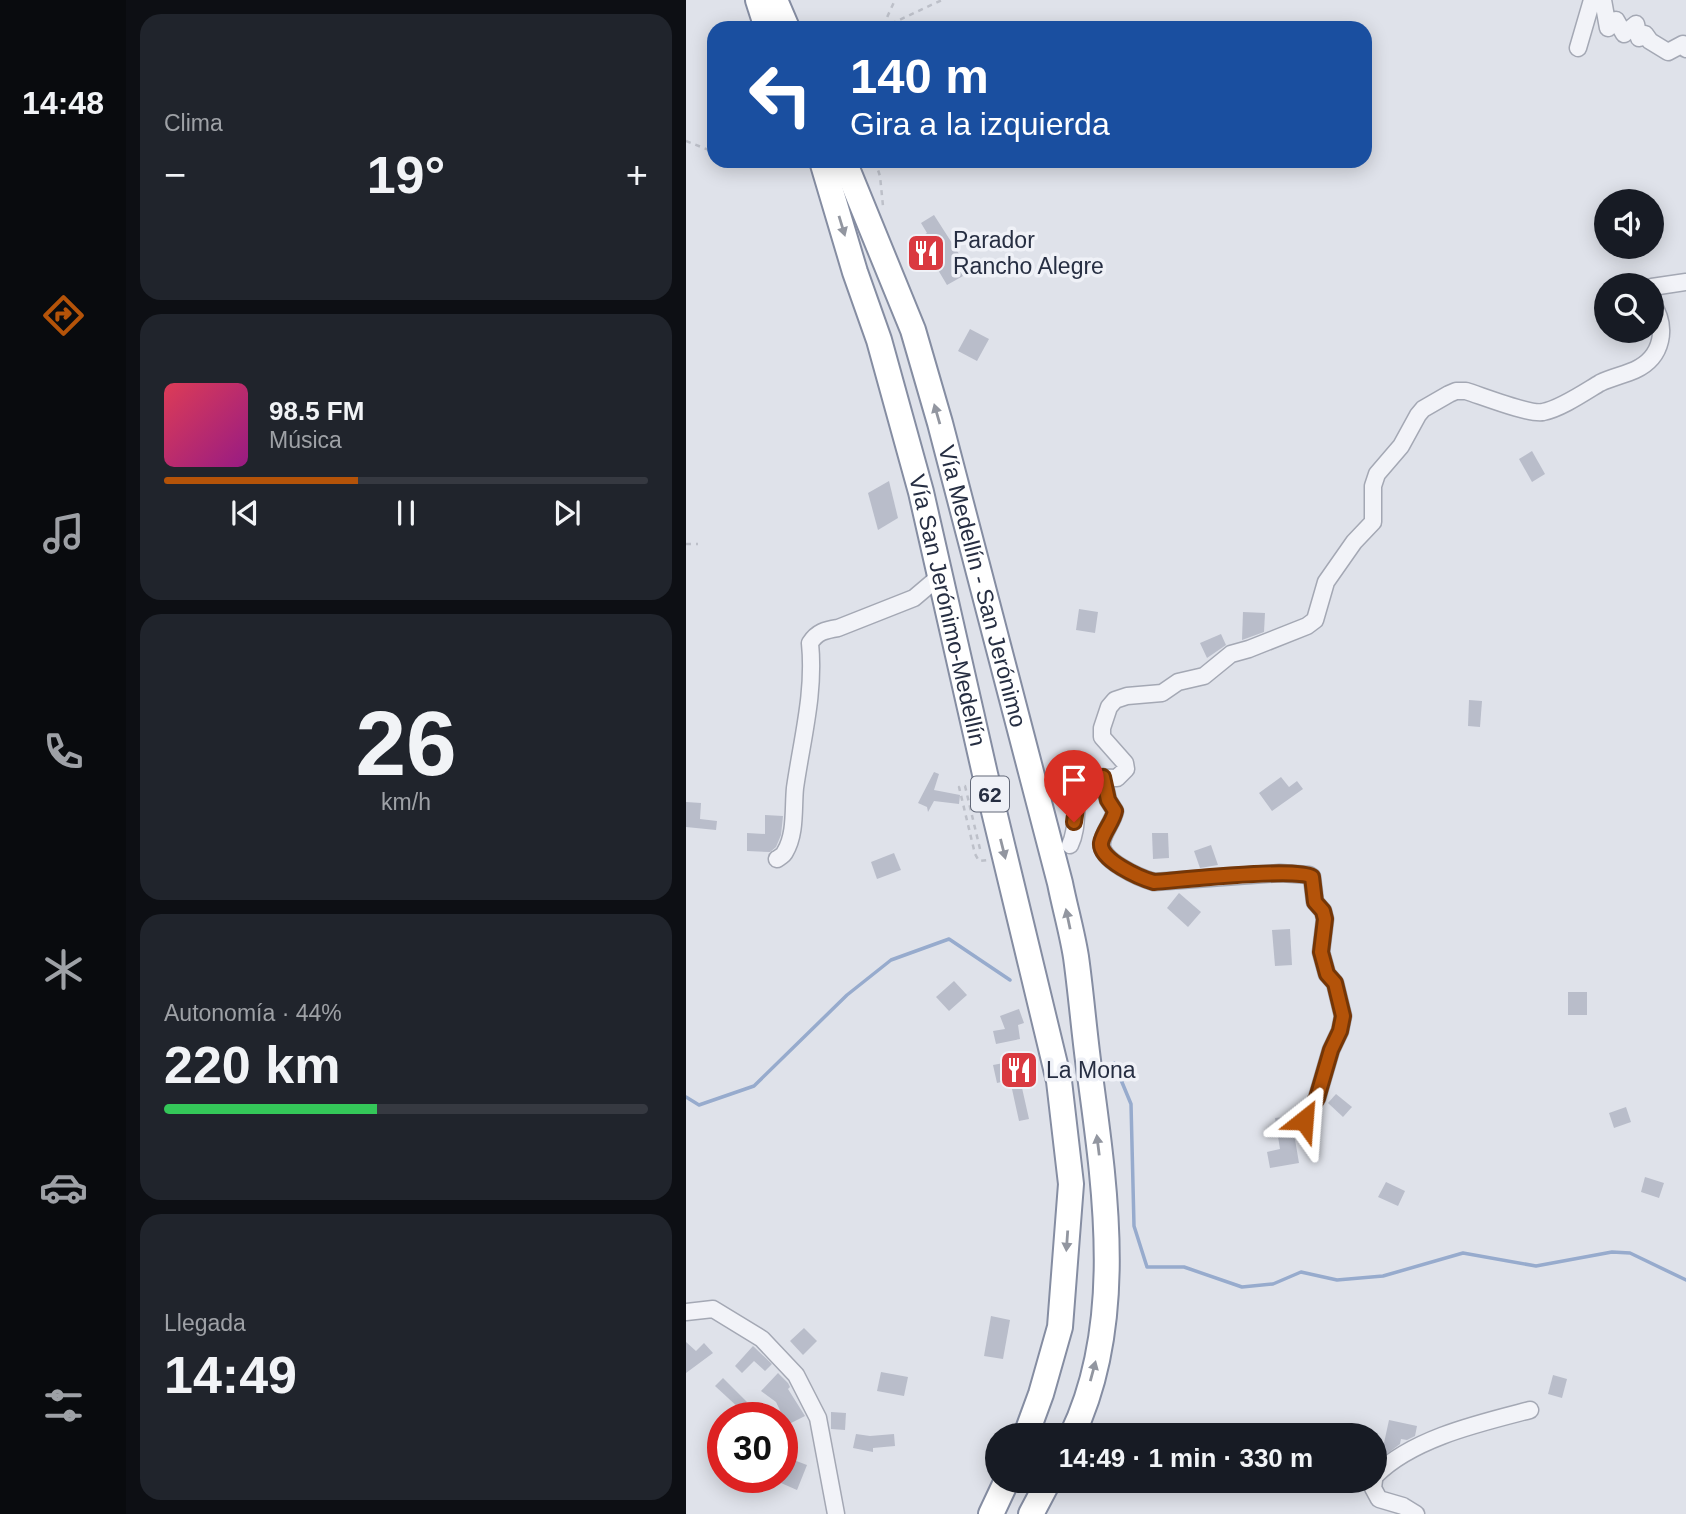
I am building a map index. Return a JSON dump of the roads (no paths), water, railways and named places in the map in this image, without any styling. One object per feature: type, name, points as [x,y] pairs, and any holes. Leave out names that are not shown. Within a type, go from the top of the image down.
[{"type":"highway","points":[[758,0],[765,21]]},
{"type":"highway","points":[[775,0],[784,21]]},
{"type":"highway","name":"Vía San Jerónimo-Medellín","points":[[824,168],[855,272],[879,340],[921,492],[1059,1081],[1070,1184],[1060,1327],[1030,1423]]},
{"type":"highway","name":"Vía Medellín - San Jerónimo","points":[[847,168],[913,330],[940,423],[1057,870],[1076,956],[1104,1192],[1106,1288],[1098,1353],[1078,1423]]},
{"type":"highway","points":[[991,1514],[1001,1493]]},
{"type":"highway","points":[[1031,1514],[1042,1493]]},
{"type":"street","points":[[1578,48],[1592,0]]},
{"type":"street","points":[[1604,0],[1608,28],[1616,20],[1624,34],[1636,24],[1639,38],[1645,34],[1650,41],[1668,52],[1683,44],[1686,49]]},
{"type":"street","points":[[1664,285],[1686,282]]},
{"type":"street","points":[[1070,845],[1077,795],[1084,786],[1103,777],[1117,778],[1126,769],[1125,763],[1102,737],[1101,728],[1109,707],[1115,700],[1127,695],[1162,693],[1178,682],[1204,676],[1231,654],[1307,626],[1315,620],[1326,582],[1354,542],[1374,522],[1373,486],[1377,474],[1401,446],[1423,409],[1456,391],[1466,391],[1535,412],[1550,410],[1607,379],[1633,371],[1645,364],[1658,351],[1661,343]]},
{"type":"street","points":[[777,859],[785,854],[793,823],[795,791],[811,698],[810,643],[816,635],[825,630],[861,620],[914,598],[940,576]]},
{"type":"street","points":[[1103,777],[1108,800],[1115,811],[1101,842],[1102,849],[1113,863],[1138,877],[1154,882],[1280,873],[1312,877],[1315,902],[1323,911],[1325,919],[1321,952],[1327,974],[1335,983],[1343,1016],[1317,1098],[1304,1120]]},
{"type":"street","points":[[686,1312],[713,1309],[762,1339],[796,1375],[818,1418],[836,1514]]},
{"type":"street","points":[[1387,1463],[1442,1435],[1530,1410]]},
{"type":"street","points":[[1376,1493],[1379,1499],[1403,1506],[1416,1514]]},
{"type":"waterway","points":[[686,1097],[699,1105],[754,1086],[847,995],[891,960],[949,939],[1010,980]]},
{"type":"waterway","points":[[1114,1063],[1131,1104],[1134,1226],[1147,1267],[1184,1267],[1242,1287],[1273,1284],[1301,1272],[1337,1280],[1383,1276],[1463,1253],[1536,1266],[1612,1252],[1630,1253],[1686,1280]]},
{"type":"place","name":"Parador Rancho Alegre","points":[[926,253]]},
{"type":"place","name":"La Mona","points":[[1019,1070]]}]
